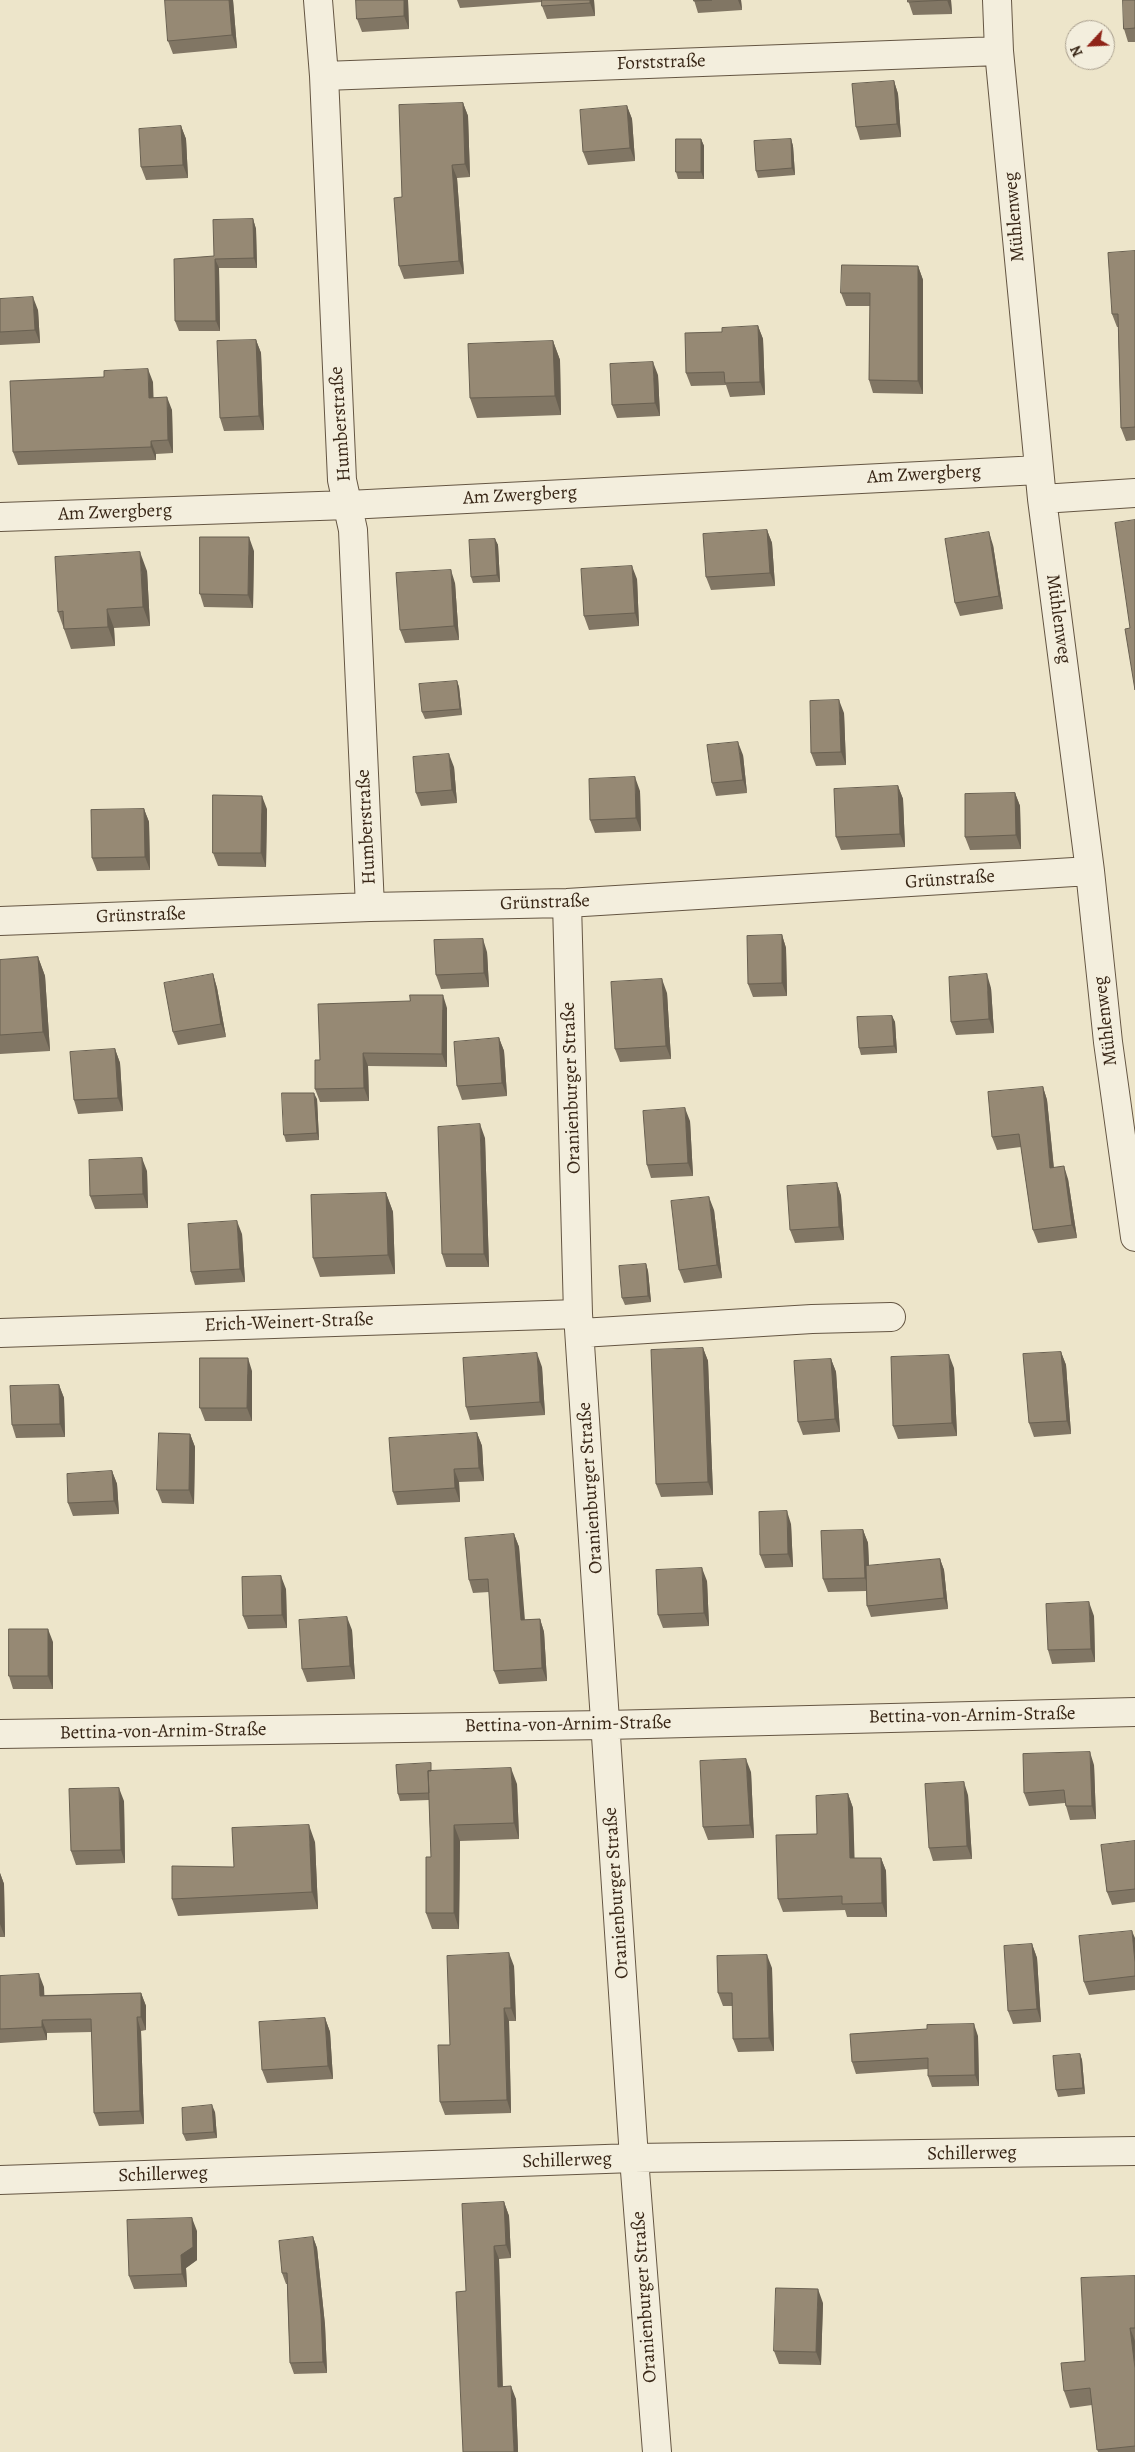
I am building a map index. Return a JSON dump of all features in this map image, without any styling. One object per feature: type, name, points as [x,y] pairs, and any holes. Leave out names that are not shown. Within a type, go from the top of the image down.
[{"type":"street","name":"Humberstraße","points":[[318,0],[324,76],[342,480],[353,530],[370,907]]},
{"type":"street","name":"Mühlenweg","points":[[997,0],[999,50],[1042,499],[1090,871],[1108,1042],[1135,1237]]},
{"type":"street","name":"Forststraße","points":[[324,76],[999,50]]},
{"type":"street","name":"Am Zwergberg","points":[[0,517],[348,505],[1040,470]]},
{"type":"street","points":[[1042,499],[1135,493]]},
{"type":"street","name":"Grünstraße","points":[[0,921],[370,907],[567,903],[1090,871]]},
{"type":"street","name":"Oranienburger Straße","points":[[567,903],[580,1323],[634,2158],[657,2452]]},
{"type":"street","points":[[580,1323],[891,1318]]},
{"type":"street","name":"Erich-Weinert-Straße","points":[[0,1333],[580,1323]]},
{"type":"street","name":"Bettina-von-Arnim-Straße","points":[[0,1734],[606,1725],[1135,1712]]},
{"type":"street","name":"Schillerweg","points":[[0,2180],[634,2158],[1135,2151]]},
{"type":"building","points":[[165,0],[229,0],[232,35],[168,41]]},
{"type":"building","points":[[356,0],[404,0],[404,16],[357,19]]},
{"type":"building","points":[[542,0],[590,0],[590,3],[542,6]]},
{"type":"building","points":[[908,0],[947,0],[908,2]]},
{"type":"building","points":[[1123,0],[1135,0],[1135,28],[1124,29]]},
{"type":"building","points":[[894,81],[897,124],[856,127],[852,84]]},
{"type":"building","points":[[463,103],[465,164],[452,165],[459,261],[399,266],[394,198],[402,197],[399,105]]},
{"type":"building","points":[[627,106],[630,148],[583,152],[580,110]]},
{"type":"building","points":[[181,126],[183,165],[141,167],[139,129]]},
{"type":"building","points":[[676,139],[701,139],[701,172],[676,172]]},
{"type":"building","points":[[791,139],[792,168],[756,171],[754,141]]},
{"type":"building","points":[[253,219],[254,258],[215,259],[216,321],[175,321],[174,259],[214,256],[213,220]]},
{"type":"building","points":[[1135,251],[1135,427],[1121,428],[1118,314],[1112,314],[1108,253]]},
{"type":"building","points":[[842,265],[918,266],[918,381],[869,380],[870,293],[841,293]]},
{"type":"building","points":[[33,297],[35,330],[0,332],[0,299]]},
{"type":"building","points":[[758,326],[760,382],[725,383],[724,372],[686,373],[685,333],[722,332],[722,328]]},
{"type":"building","points":[[256,340],[259,416],[220,418],[217,341]]},
{"type":"building","points":[[553,341],[555,396],[470,398],[468,344]]},
{"type":"building","points":[[653,362],[655,403],[612,405],[610,364]]},
{"type":"building","points":[[148,369],[149,398],[167,397],[168,440],[151,441],[151,447],[13,452],[10,381],[104,377],[104,371]]},
{"type":"building","points":[[1135,520],[1135,690],[1125,629],[1130,628],[1115,523]]},
{"type":"building","points":[[767,530],[770,573],[706,577],[703,534]]},
{"type":"building","points":[[989,532],[999,596],[955,603],[945,539]]},
{"type":"building","points":[[200,537],[249,537],[248,595],[200,594]]},
{"type":"building","points":[[495,539],[497,575],[471,577],[469,540]]},
{"type":"building","points":[[140,552],[143,607],[107,609],[108,627],[64,629],[63,611],[58,612],[55,557]]},
{"type":"building","points":[[632,566],[635,613],[584,616],[581,569]]},
{"type":"building","points":[[451,570],[454,626],[400,630],[396,573]]},
{"type":"building","points":[[457,681],[460,709],[422,712],[419,684]]},
{"type":"building","points":[[839,700],[841,752],[811,753],[810,701]]},
{"type":"building","points":[[738,742],[743,780],[712,783],[707,745]]},
{"type":"building","points":[[449,754],[452,790],[416,793],[413,757]]},
{"type":"building","points":[[635,777],[636,818],[590,820],[589,779]]},
{"type":"building","points":[[898,786],[900,834],[836,837],[834,789]]},
{"type":"building","points":[[1015,793],[1016,835],[965,837],[965,794]]},
{"type":"building","points":[[213,795],[262,796],[261,853],[213,853]]},
{"type":"building","points":[[144,809],[145,857],[92,858],[91,810]]},
{"type":"building","points":[[782,935],[782,983],[748,984],[747,936]]},
{"type":"building","points":[[483,939],[484,973],[436,975],[434,940]]},
{"type":"building","points":[[38,957],[43,1032],[0,1035],[0,960]]},
{"type":"building","points":[[213,974],[221,1024],[173,1032],[164,983]]},
{"type":"building","points":[[987,974],[989,1019],[951,1022],[949,977]]},
{"type":"building","points":[[662,979],[666,1046],[615,1049],[611,982]]},
{"type":"building","points":[[410,995],[443,995],[442,1054],[363,1053],[364,1088],[315,1089],[315,1060],[320,1060],[318,1004],[410,1001]]},
{"type":"building","points":[[892,1016],[894,1046],[859,1048],[857,1017]]},
{"type":"building","points":[[499,1038],[502,1083],[457,1086],[454,1042]]},
{"type":"building","points":[[115,1049],[118,1098],[74,1100],[70,1052]]},
{"type":"building","points":[[1043,1087],[1050,1168],[1064,1166],[1072,1225],[1033,1230],[1019,1134],[992,1137],[988,1092]]},
{"type":"building","points":[[282,1093],[314,1093],[317,1133],[284,1135]]},
{"type":"building","points":[[685,1108],[688,1163],[647,1165],[643,1111]]},
{"type":"building","points":[[480,1124],[484,1254],[442,1254],[438,1127]]},
{"type":"building","points":[[142,1158],[143,1194],[90,1196],[89,1160]]},
{"type":"building","points":[[837,1183],[839,1227],[790,1230],[787,1186]]},
{"type":"building","points":[[386,1193],[388,1255],[313,1258],[311,1195]]},
{"type":"building","points":[[709,1197],[717,1265],[679,1270],[671,1201]]},
{"type":"building","points":[[237,1221],[240,1269],[191,1272],[188,1224]]},
{"type":"building","points":[[646,1264],[648,1296],[622,1298],[619,1266]]},
{"type":"building","points":[[703,1348],[708,1482],[656,1484],[651,1350]]},
{"type":"building","points":[[1061,1352],[1067,1421],[1029,1423],[1023,1354]]},
{"type":"building","points":[[537,1353],[540,1402],[466,1407],[463,1358]]},
{"type":"building","points":[[949,1355],[952,1423],[893,1426],[891,1357]]},
{"type":"building","points":[[200,1358],[248,1358],[247,1408],[200,1408]]},
{"type":"building","points":[[831,1359],[835,1419],[798,1422],[794,1361]]},
{"type":"building","points":[[59,1385],[60,1424],[12,1425],[10,1386]]},
{"type":"building","points":[[159,1433],[190,1434],[189,1490],[157,1490]]},
{"type":"building","points":[[477,1433],[479,1468],[454,1469],[455,1488],[393,1492],[389,1438]]},
{"type":"building","points":[[112,1471],[114,1501],[68,1503],[67,1474]]},
{"type":"building","points":[[787,1511],[788,1554],[760,1555],[759,1512]]},
{"type":"building","points":[[863,1530],[865,1578],[823,1579],[821,1531]]},
{"type":"building","points":[[514,1534],[521,1620],[540,1619],[542,1668],[494,1671],[488,1579],[469,1580],[465,1538]]},
{"type":"building","points":[[940,1559],[944,1598],[867,1606],[866,1566]]},
{"type":"building","points":[[702,1568],[704,1613],[658,1615],[656,1570]]},
{"type":"building","points":[[281,1576],[282,1615],[243,1616],[242,1577]]},
{"type":"building","points":[[1089,1602],[1091,1649],[1048,1650],[1046,1604]]},
{"type":"building","points":[[347,1617],[350,1666],[302,1669],[299,1620]]},
{"type":"building","points":[[9,1629],[48,1629],[48,1676],[9,1676]]},
{"type":"building","points":[[1090,1752],[1092,1806],[1066,1806],[1064,1790],[1024,1793],[1023,1754]]},
{"type":"building","points":[[746,1759],[750,1825],[703,1827],[700,1761]]},
{"type":"building","points":[[431,1763],[431,1771],[428,1771],[429,1793],[398,1794],[396,1765]]},
{"type":"building","points":[[511,1768],[514,1823],[454,1825],[454,1913],[426,1913],[426,1857],[431,1857],[428,1771]]},
{"type":"building","points":[[964,1782],[967,1846],[929,1848],[925,1784]]},
{"type":"building","points":[[119,1788],[121,1850],[71,1851],[69,1789]]},
{"type":"building","points":[[848,1794],[850,1858],[881,1858],[882,1903],[842,1904],[842,1896],[778,1899],[776,1835],[817,1834],[816,1796]]},
{"type":"building","points":[[309,1825],[312,1892],[172,1899],[172,1866],[234,1867],[232,1828]]},
{"type":"building","points":[[1135,1841],[1135,1889],[1107,1892],[1101,1845]]},
{"type":"building","points":[[1132,1931],[1135,1976],[1084,1982],[1079,1936]]},
{"type":"building","points":[[1032,1944],[1037,2009],[1008,2011],[1004,1946]]},
{"type":"building","points":[[509,1953],[511,2008],[504,2008],[507,2100],[440,2102],[438,2045],[450,2045],[447,1956]]},
{"type":"building","points":[[767,1955],[769,2038],[733,2039],[732,1993],[718,1993],[717,1956]]},
{"type":"building","points":[[39,1974],[40,1996],[141,1993],[141,2017],[137,2017],[140,2111],[94,2113],[91,2019],[42,2020],[42,2027],[0,2029],[0,1976]]},
{"type":"building","points":[[325,2018],[328,2066],[262,2070],[259,2022]]},
{"type":"building","points":[[974,2024],[975,2075],[928,2076],[928,2058],[852,2062],[850,2034],[927,2029],[927,2025]]},
{"type":"building","points":[[1080,2054],[1083,2088],[1056,2090],[1053,2056]]},
{"type":"building","points":[[212,2105],[214,2132],[183,2134],[182,2108]]},
{"type":"building","points":[[504,2202],[506,2245],[494,2246],[498,2387],[511,2386],[514,2452],[463,2452],[456,2292],[466,2291],[462,2204]]},
{"type":"building","points":[[192,2218],[193,2247],[181,2255],[182,2274],[129,2276],[127,2220]]},
{"type":"building","points":[[313,2237],[321,2315],[323,2362],[290,2363],[287,2273],[282,2273],[279,2241]]},
{"type":"building","points":[[1135,2276],[1135,2328],[1130,2328],[1135,2368],[1135,2446],[1097,2450],[1090,2388],[1064,2391],[1061,2363],[1085,2361],[1081,2278]]},
{"type":"building","points":[[776,2288],[818,2289],[816,2352],[774,2351]]}]
